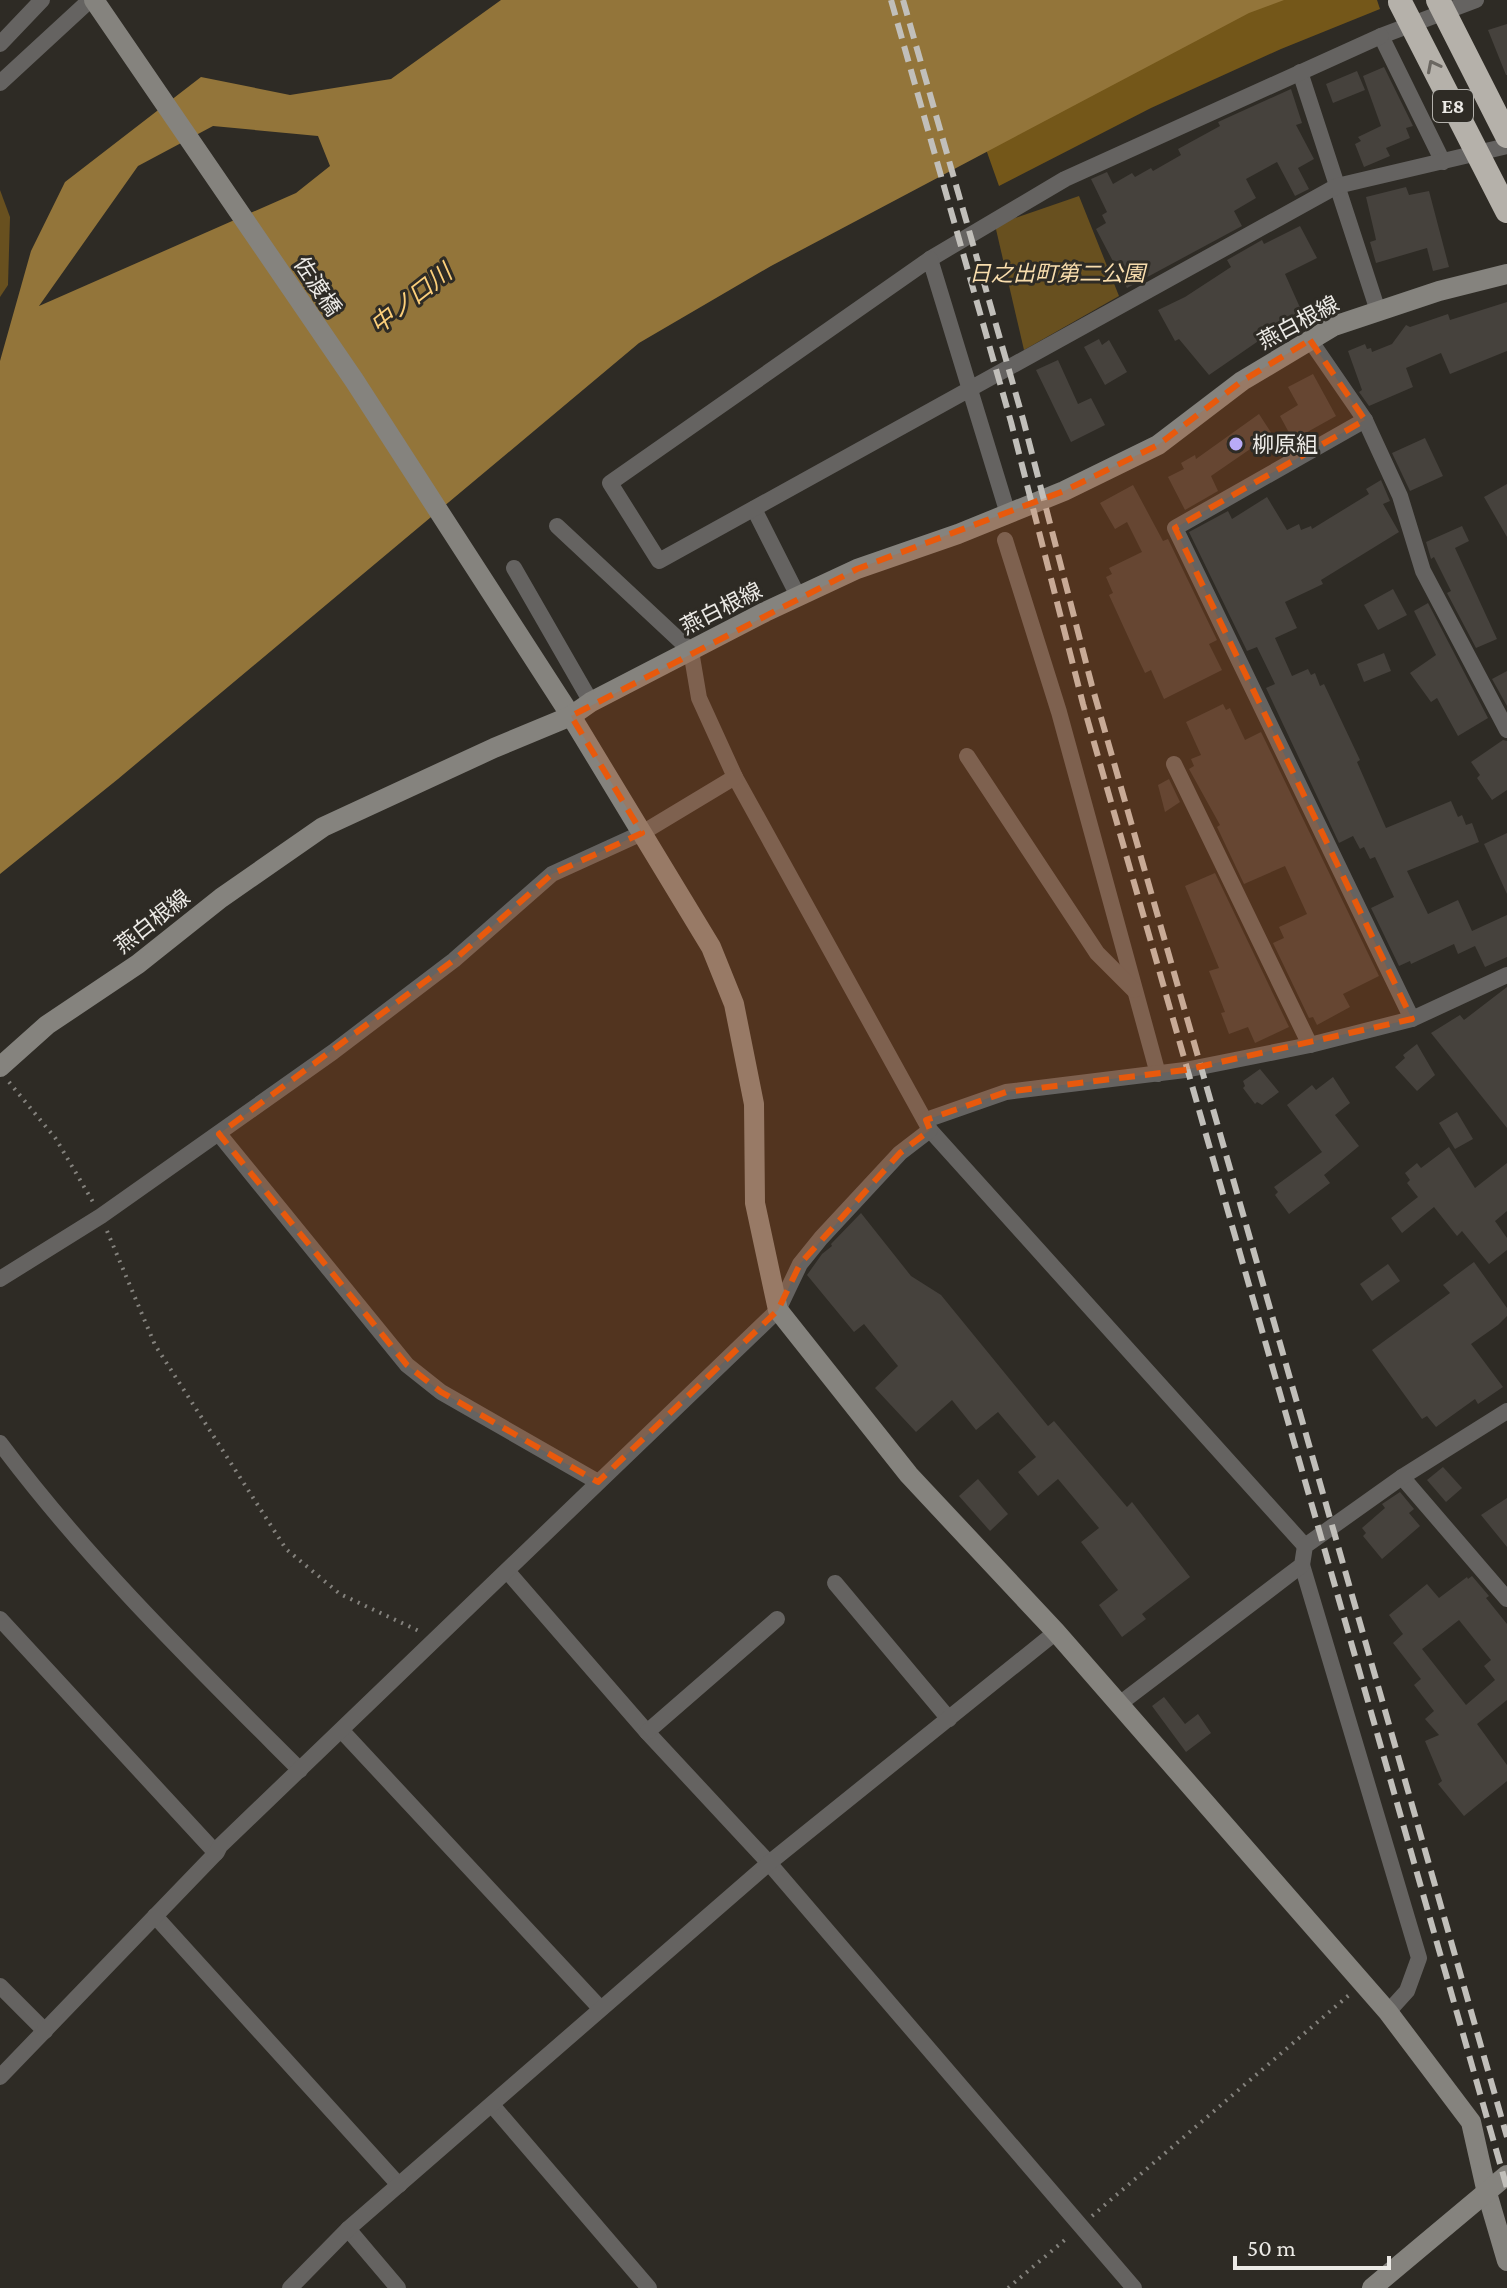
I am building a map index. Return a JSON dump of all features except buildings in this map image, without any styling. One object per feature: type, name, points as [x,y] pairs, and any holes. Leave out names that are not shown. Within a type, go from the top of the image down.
[{"type":"highway","name":"E8","points":[[1438,0],[1507,136]]},
{"type":"highway","name":"E8","points":[[1400,2],[1507,211]]},
{"type":"street","points":[[0,44],[42,0]]},
{"type":"street","points":[[1476,0],[1381,36],[1065,179],[930,259],[610,483],[659,561],[1337,186],[1507,146]]},
{"type":"street","points":[[0,83],[96,4]]},
{"type":"street","name":"佐渡橋","points":[[96,4],[354,380],[571,716],[711,947],[734,1004],[754,1104],[755,1203],[778,1310]]},
{"type":"street","points":[[1381,36],[1443,162]]},
{"type":"street","points":[[1300,72],[1378,311]]},
{"type":"street","points":[[930,259],[1008,514]]},
{"type":"street","name":"燕白根線","points":[[0,1069],[47,1025],[138,964],[221,898],[323,827],[571,716],[591,702],[857,569],[1064,491],[1158,445],[1242,381],[1334,326],[1439,291],[1507,274]]},
{"type":"street","points":[[1310,340],[1365,420],[1400,496],[1423,571],[1507,730]]},
{"type":"street","points":[[1365,420],[1175,528],[1412,1019]]},
{"type":"street","points":[[754,509],[798,596]]},
{"type":"street","points":[[557,526],[691,651],[699,698],[735,777],[928,1125],[1305,1546]]},
{"type":"street","points":[[1005,540],[1059,712],[1158,1074]]},
{"type":"street","points":[[514,568],[591,702]]},
{"type":"street","points":[[967,756],[1097,953],[1136,991]]},
{"type":"street","points":[[1174,764],[1310,1045]]},
{"type":"street","points":[[0,1279],[101,1216],[333,1052],[454,960],[552,874],[642,833],[735,777]]},
{"type":"street","points":[[0,2077],[220,1846],[778,1310],[800,1264],[821,1238],[928,1125],[1006,1092],[1158,1074],[1310,1045],[1412,1019],[1507,975]]},
{"type":"street","points":[[219,1134],[407,1365],[441,1392],[598,1482]]},
{"type":"street","points":[[778,1310],[909,1475],[1056,1632],[1388,2012],[1471,2122],[1507,2261]]},
{"type":"street","points":[[1388,2012],[1407,1991],[1419,1958],[1302,1565],[1305,1546],[1402,1477],[1507,1411]]},
{"type":"street","points":[[0,1443],[36,1491],[142,1613],[300,1770]]},
{"type":"street","points":[[1402,1477],[1507,1599]]},
{"type":"street","points":[[1118,1705],[1302,1565]]},
{"type":"street","points":[[508,1572],[647,1732],[769,1863],[1134,2288]]},
{"type":"street","points":[[835,1583],[949,1719]]},
{"type":"street","points":[[0,1619],[216,1853]]},
{"type":"street","points":[[647,1732],[777,1619]]},
{"type":"street","points":[[290,2288],[348,2229],[769,1863],[1056,1632]]},
{"type":"street","points":[[342,1731],[600,2008]]},
{"type":"street","points":[[155,1916],[399,2185]]},
{"type":"street","points":[[0,1986],[45,2031]]},
{"type":"street","points":[[492,2105],[649,2288]]},
{"type":"street","points":[[1372,2288],[1507,2175]]},
{"type":"street","points":[[348,2229],[398,2288]]},
{"type":"path","points":[[0,1069],[56,1139],[101,1216],[155,1345],[286,1549],[340,1594],[435,1638]]},
{"type":"path","points":[[1008,2288],[1363,1983]]},
{"type":"highlighted area","points":[[1310,340],[1365,420],[1175,528],[1412,1019],[1185,1070],[1006,1092],[926,1120],[930,1130],[900,1153],[800,1264],[778,1310],[598,1482],[441,1392],[407,1365],[219,1134],[454,960],[552,874],[642,833],[571,716],[857,569],[1064,491],[1158,445],[1242,381]]},
{"type":"green space","points":[[0,190],[10,217],[8,285],[0,297]]},
{"type":"green space","name":"日之出町第二公園","points":[[1079,196],[1119,296],[1024,350],[995,225]]},
{"type":"shaded area","points":[[1253,0],[1377,0],[1380,9],[1281,49],[1151,108],[999,186],[982,138]]},
{"type":"water","name":"中ノ口川","points":[[501,0],[1284,0],[1249,13],[771,266],[639,343],[0,874],[0,361],[31,251],[65,182],[201,77],[290,95],[391,79]],"holes":[[[213,126],[318,136],[330,166],[296,193],[39,306],[138,166]]]},
{"type":"railway","points":[[891,0],[1011,422],[1083,704],[1507,2188]]},
{"type":"railway","points":[[903,0],[1023,419],[1092,686],[1507,2137]]},
{"type":"place","name":"柳原組","points":[[1236,444]]}]
